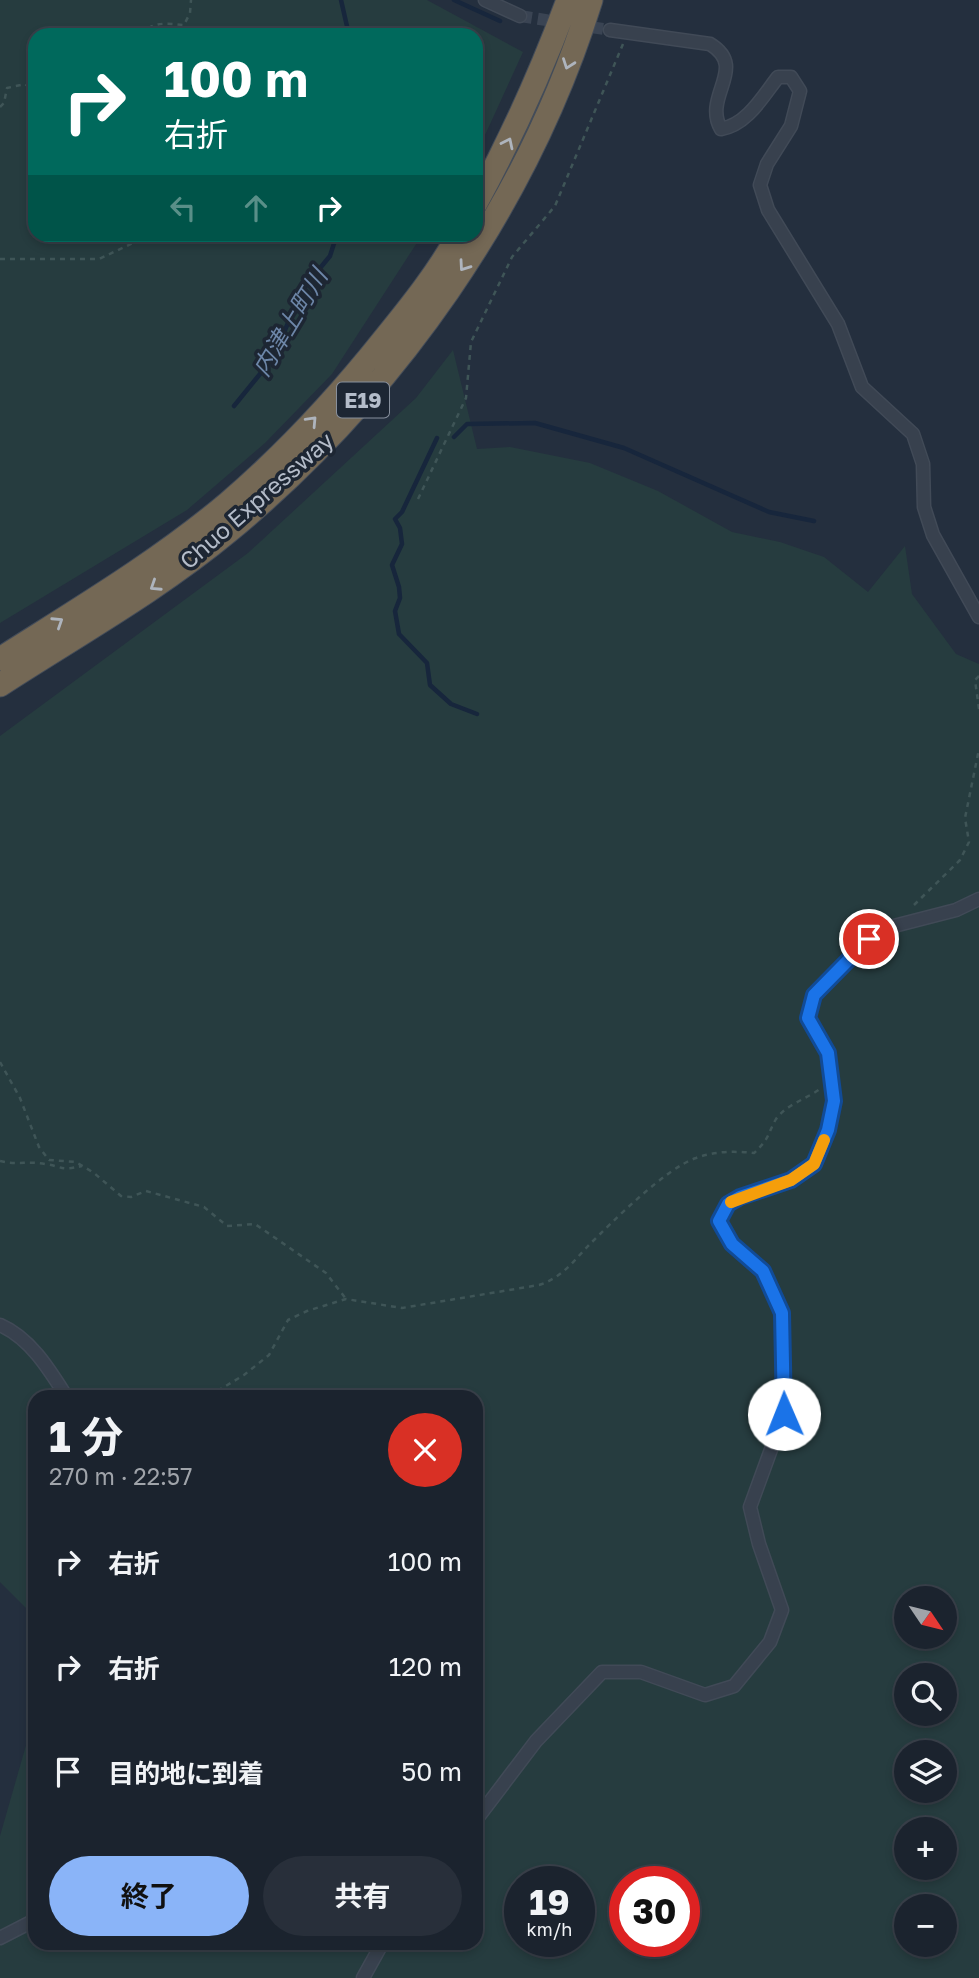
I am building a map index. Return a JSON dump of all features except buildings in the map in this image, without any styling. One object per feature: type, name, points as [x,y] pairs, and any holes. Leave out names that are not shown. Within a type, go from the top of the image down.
[{"type":"highway","points":[[483,190],[507,147],[568,0]]},
{"type":"highway","name":"Chuo Expressway","points":[[483,235],[506,198],[563,78],[592,0]]},
{"type":"highway","name":"Chuo Expressway","points":[[0,659],[139,570],[226,504],[287,448],[364,365],[395,326],[453,242]]},
{"type":"highway","name":"Chuo Expressway","points":[[0,685],[171,575],[276,489],[342,424],[404,351],[479,242]]},
{"type":"street","points":[[485,0],[520,16]]},
{"type":"street","points":[[610,30],[709,44],[721,51],[727,60],[716,103],[715,118],[721,129],[733,127],[778,77],[791,77],[800,91],[791,126],[767,164],[760,185],[768,211],[838,324],[862,387],[913,434],[923,464],[925,507],[933,534],[979,617]]},
{"type":"street","points":[[483,1811],[536,1741],[602,1672],[640,1672],[705,1695],[734,1686],[770,1642],[782,1610],[759,1544],[750,1507],[784,1414],[782,1313],[763,1271],[732,1244],[719,1221],[728,1204],[740,1197],[791,1180],[814,1164],[831,1121],[834,1101],[828,1053],[808,1018],[814,995],[869,939],[890,928],[956,910],[979,899]]},
{"type":"street","points":[[0,1325],[11,1330],[45,1362],[61,1390]]},
{"type":"street","points":[[0,1938],[28,1924]]},
{"type":"street","points":[[363,1978],[379,1950]]},
{"type":"path","points":[[146,28],[161,23],[184,26],[190,13],[191,0]]},
{"type":"path","points":[[418,499],[466,398],[471,342],[512,257],[555,206],[627,33]]},
{"type":"path","points":[[0,107],[4,103],[7,88],[25,84],[28,86]]},
{"type":"path","points":[[0,259],[99,259],[135,242]]},
{"type":"path","points":[[979,676],[975,680],[979,709]]},
{"type":"path","points":[[911,908],[960,860],[969,842],[965,818],[979,749]]},
{"type":"path","points":[[0,1062],[20,1098],[39,1147],[49,1160],[76,1162],[121,1196],[131,1197],[146,1191],[204,1207],[227,1226],[255,1224],[326,1273],[346,1299]]},
{"type":"path","points":[[219,1390],[244,1375],[269,1354],[288,1320],[307,1311],[346,1299],[401,1308],[555,1280],[655,1184],[693,1158],[710,1153],[754,1153],[769,1140],[777,1118],[797,1102],[831,1082]]},
{"type":"path","points":[[0,1161],[13,1164],[44,1164],[62,1170],[82,1166]]},
{"type":"green space","points":[[0,0],[427,0],[479,28],[28,28],[28,242],[417,242],[332,374],[265,443],[187,510],[0,623]]},
{"type":"green space","points":[[483,30],[523,52],[483,138]]},
{"type":"green space","points":[[453,350],[477,449],[510,447],[590,463],[658,491],[732,532],[780,542],[824,557],[868,592],[905,546],[912,594],[956,654],[979,664],[979,1978],[0,1978],[0,1836],[28,1738],[28,1950],[483,1950],[483,1390],[28,1390],[28,1610],[0,1582],[0,736],[248,553],[416,398]]},
{"type":"waterway","name":"内津上町川","points":[[341,0],[347,28]]},
{"type":"waterway","points":[[454,0],[500,21]]},
{"type":"waterway","name":"内津上町川","points":[[234,406],[273,358],[297,302],[307,284],[330,256],[334,242]]},
{"type":"waterway","points":[[454,437],[467,424],[535,423],[624,448],[769,512],[814,521]]},
{"type":"waterway","points":[[437,438],[402,512],[395,519],[400,528],[402,544],[392,565],[400,598],[395,611],[399,634],[427,663],[430,685],[451,704],[477,714]]},
{"type":"tunnel","points":[[520,16],[610,30]]},
{"type":"slow traffic","points":[[731,1202],[791,1180],[814,1164],[824,1140]]},
{"type":"route","points":[[784,1414],[782,1313],[763,1271],[732,1244],[719,1221],[728,1204],[740,1197],[791,1180],[814,1164],[828,1130],[834,1101],[828,1053],[808,1018],[814,995],[869,939]]}]
